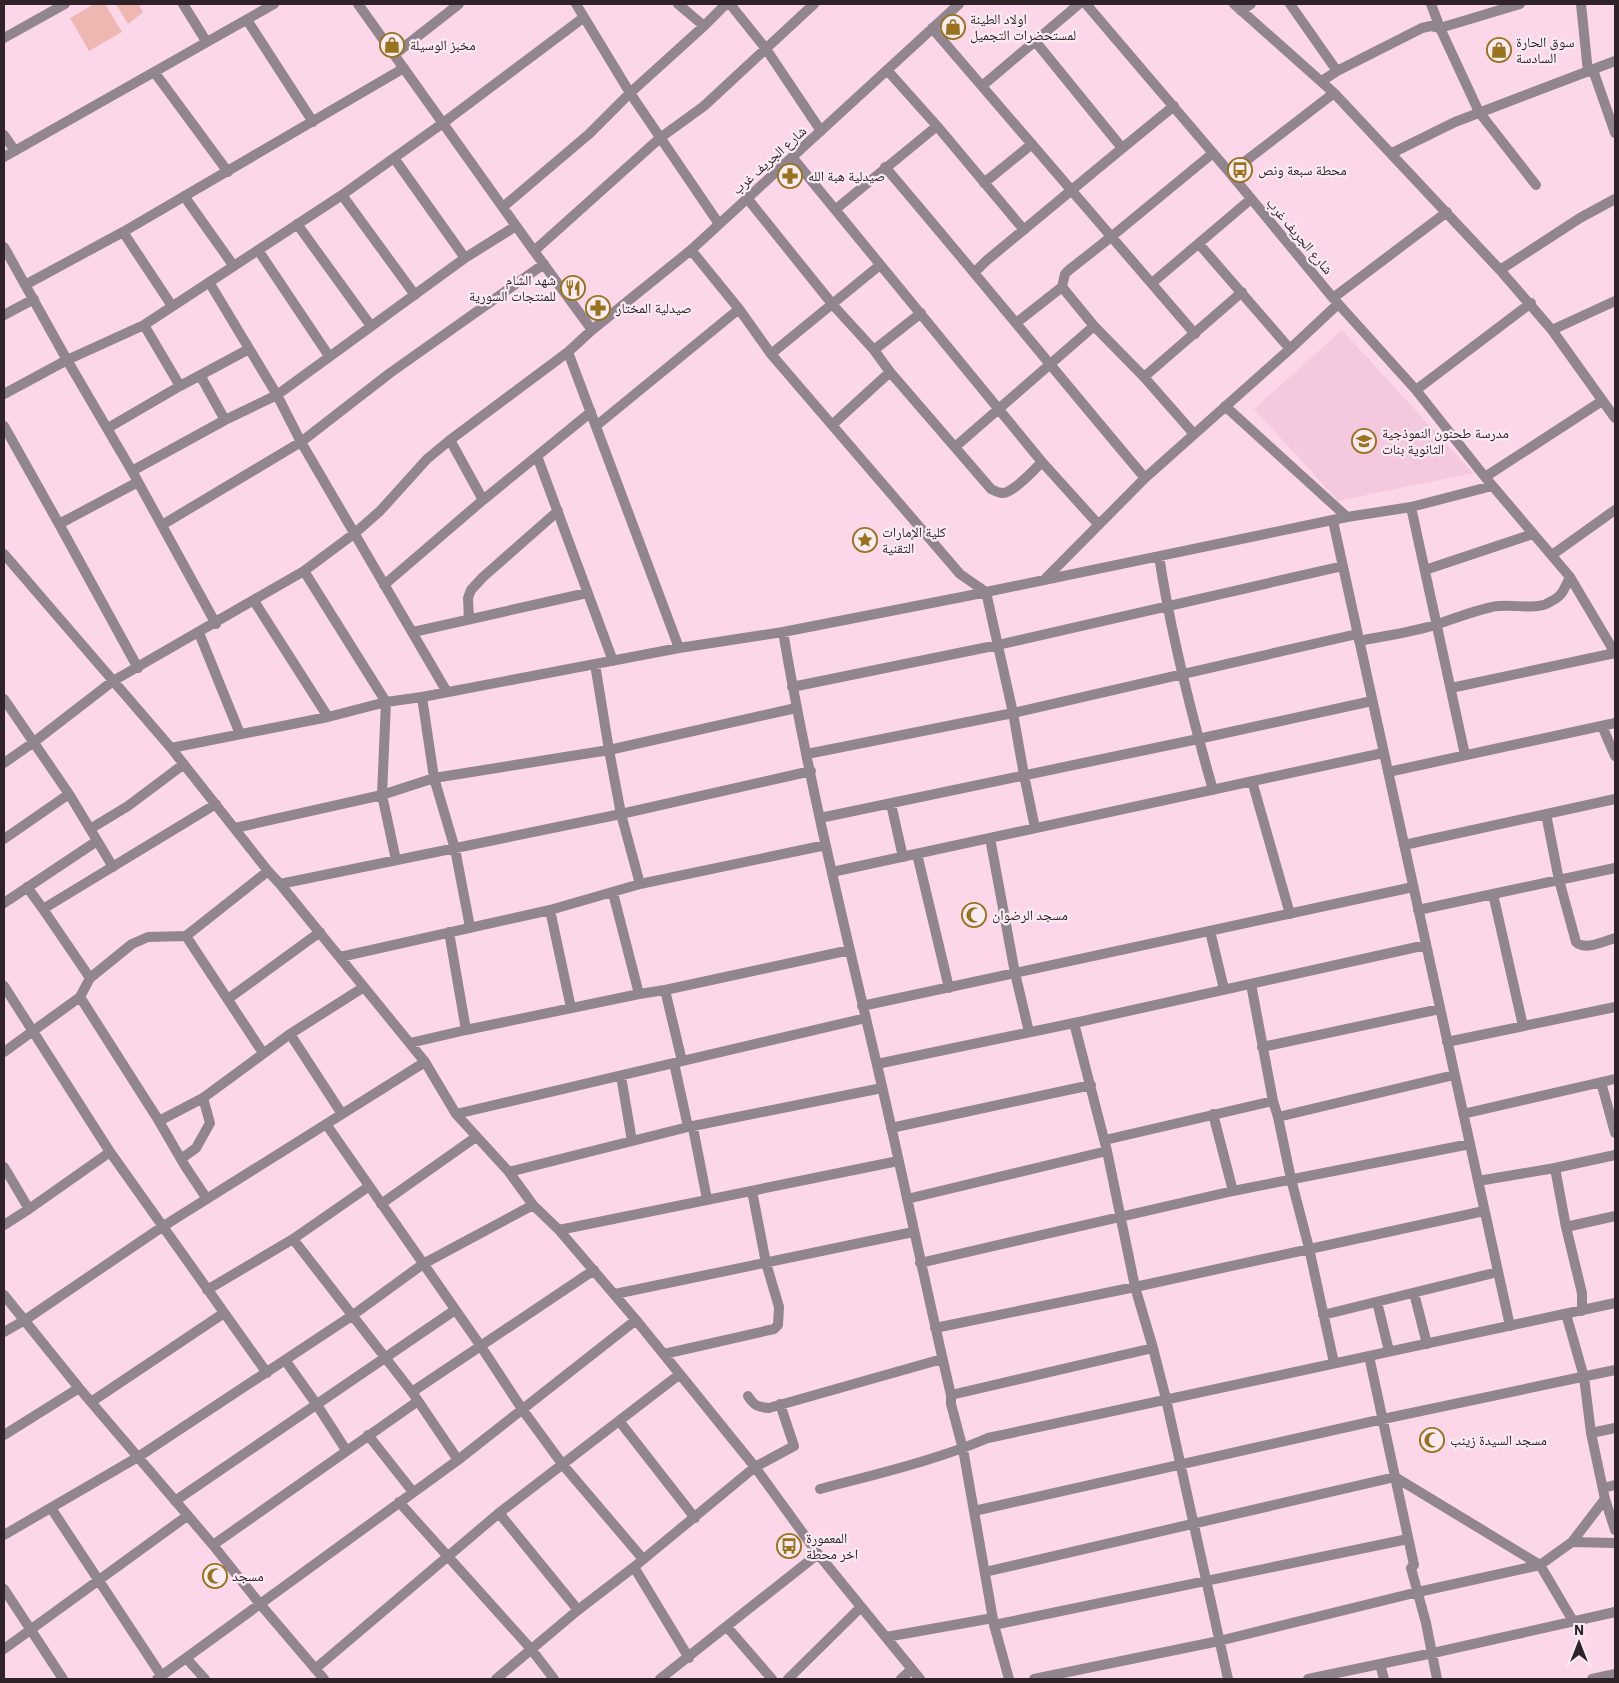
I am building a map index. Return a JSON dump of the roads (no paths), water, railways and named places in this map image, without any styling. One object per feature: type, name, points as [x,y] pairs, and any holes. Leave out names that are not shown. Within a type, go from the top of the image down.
[{"type":"street","points":[[4,38],[65,4]]},
{"type":"street","points":[[183,4],[206,41]]},
{"type":"street","points":[[4,157],[274,4]]},
{"type":"street","points":[[358,4],[592,330]]},
{"type":"street","points":[[394,54],[459,4]]},
{"type":"street","points":[[678,4],[704,26]]},
{"type":"street","points":[[503,207],[589,134],[630,93],[726,4]]},
{"type":"street","points":[[730,4],[766,49],[822,131]]},
{"type":"street","points":[[534,251],[660,138],[704,106],[814,4]]},
{"type":"street","points":[[982,86],[1079,4]]},
{"type":"street","name":"شارع الجريف غرب","points":[[1086,4],[1174,106],[1336,301],[1416,390],[1492,486],[1570,577],[1615,653]]},
{"type":"street","points":[[1237,7],[1251,4]]},
{"type":"street","points":[[1290,4],[1337,71]]},
{"type":"street","points":[[1431,4],[1440,28],[1479,112],[1536,185]]},
{"type":"street","points":[[1322,81],[1337,71],[1422,28],[1431,26],[1440,28],[1520,4]]},
{"type":"street","points":[[1581,4],[1590,71],[1615,133]]},
{"type":"street","name":"شارع الجريف غرب","points":[[4,764],[114,681],[216,624],[304,571],[355,533],[380,511],[427,459],[568,352],[592,330],[691,250],[822,131],[956,5]]},
{"type":"street","points":[[1237,7],[1322,81],[1447,212],[1531,304],[1608,402],[1615,418]]},
{"type":"street","points":[[4,394],[67,360],[144,325],[342,195],[443,123],[580,8],[630,93],[719,224]]},
{"type":"street","points":[[247,20],[313,122]]},
{"type":"street","points":[[932,28],[1195,334]]},
{"type":"street","points":[[1035,41],[1122,148]]},
{"type":"street","points":[[1392,153],[1479,112],[1615,61]]},
{"type":"street","points":[[25,285],[228,172],[404,68]]},
{"type":"street","points":[[887,70],[937,126],[1024,230]]},
{"type":"street","points":[[155,73],[228,172]]},
{"type":"street","points":[[1230,173],[1334,93]]},
{"type":"street","points":[[975,272],[1072,191],[1090,173],[1174,106]]},
{"type":"street","points":[[836,209],[937,126]]},
{"type":"street","points":[[4,135],[15,151]]},
{"type":"street","points":[[984,183],[1032,144]]},
{"type":"street","points":[[1016,322],[1062,287],[1065,274],[1069,270],[1213,153]]},
{"type":"street","points":[[792,157],[1042,462],[1098,524]]},
{"type":"street","points":[[394,158],[465,258]]},
{"type":"street","points":[[885,167],[975,272],[1145,478]]},
{"type":"street","points":[[342,195],[415,295]]},
{"type":"street","points":[[184,196],[233,265]]},
{"type":"street","points":[[747,198],[833,305],[874,350],[890,372],[991,489],[1005,493],[1016,486],[1042,462]]},
{"type":"street","points":[[1152,283],[1251,199]]},
{"type":"street","points":[[1500,270],[1580,218],[1615,199]]},
{"type":"street","points":[[1046,578],[1145,478],[1290,349],[1336,301],[1447,212]]},
{"type":"street","points":[[297,224],[371,326]]},
{"type":"street","points":[[132,471],[225,420],[277,395],[465,258],[516,226]]},
{"type":"street","points":[[123,232],[172,306]]},
{"type":"street","points":[[1199,244],[1290,349]]},
{"type":"street","points":[[4,247],[67,360],[108,428],[216,624]]},
{"type":"street","points":[[258,250],[329,356]]},
{"type":"street","points":[[691,250],[739,309],[771,354],[960,574],[986,592],[1013,713],[1035,828]]},
{"type":"street","points":[[162,525],[301,442],[390,373],[544,264]]},
{"type":"street","points":[[771,354],[880,265]]},
{"type":"street","points":[[209,282],[277,395],[301,442],[447,692]]},
{"type":"street","points":[[1062,287],[1094,326],[1144,377],[1194,434]]},
{"type":"street","points":[[1144,377],[1242,292]]},
{"type":"street","points":[[4,315],[34,299]]},
{"type":"street","points":[[1552,330],[1615,301]]},
{"type":"street","points":[[1416,390],[1531,304]]},
{"type":"street","points":[[596,426],[739,309]]},
{"type":"street","points":[[874,350],[921,313]]},
{"type":"street","points":[[144,325],[180,386]]},
{"type":"street","points":[[955,447],[1094,326]]},
{"type":"street","points":[[108,428],[249,349]]},
{"type":"street","points":[[568,352],[679,648]]},
{"type":"street","points":[[832,425],[890,372]]},
{"type":"street","points":[[200,375],[225,420]]},
{"type":"street","points":[[1485,477],[1608,402]]},
{"type":"street","points":[[1225,406],[1347,517]]},
{"type":"street","points":[[384,585],[483,500],[591,412]]},
{"type":"street","points":[[4,426],[60,524],[138,668]]},
{"type":"street","points":[[450,440],[483,500]]},
{"type":"street","points":[[537,456],[613,661]]},
{"type":"street","points":[[60,524],[138,482]]},
{"type":"street","points":[[172,748],[328,717],[386,702],[422,697],[679,648],[783,632],[986,592],[1046,578],[1347,517],[1411,507],[1492,486]]},
{"type":"street","points":[[1411,507],[1465,755]]},
{"type":"street","points":[[1552,555],[1615,510]]},
{"type":"street","points":[[469,619],[468,598],[471,590],[482,577],[558,511]]},
{"type":"street","points":[[1333,521],[1510,1326]]},
{"type":"street","points":[[1425,570],[1533,534]]},
{"type":"street","points":[[4,554],[172,748],[268,871],[425,1062],[456,1114],[509,1172],[533,1204],[559,1230],[615,1294],[755,1468],[818,1554],[920,1679]]},
{"type":"street","points":[[1159,556],[1166,605],[1180,673],[1212,790]]},
{"type":"street","points":[[792,686],[998,645],[1342,566]]},
{"type":"street","points":[[4,570],[16,568]]},
{"type":"street","points":[[304,571],[386,702],[382,795],[396,860]]},
{"type":"street","points":[[807,754],[1013,713],[1180,673],[1358,637],[1437,625],[1455,617],[1494,606],[1543,605],[1559,597],[1570,577]]},
{"type":"street","points":[[413,632],[587,592]]},
{"type":"street","points":[[254,601],[328,717]]},
{"type":"street","points":[[783,632],[796,708],[820,818],[951,1395],[951,1404],[963,1449],[993,1621],[1009,1679]]},
{"type":"street","points":[[199,633],[240,734]]},
{"type":"street","points":[[1451,688],[1615,653]]},
{"type":"street","points":[[595,664],[621,814],[640,884]]},
{"type":"street","points":[[422,697],[434,778],[455,849],[470,927]]},
{"type":"street","points":[[4,699],[69,794],[113,867]]},
{"type":"street","points":[[820,818],[1372,701]]},
{"type":"street","points":[[235,828],[382,795],[434,778],[609,750],[796,708]]},
{"type":"street","points":[[1388,772],[1615,723]]},
{"type":"street","points":[[1602,726],[1615,756]]},
{"type":"street","points":[[832,872],[1384,753]]},
{"type":"street","points":[[90,830],[128,806],[184,764]]},
{"type":"street","points":[[280,884],[621,814],[811,771]]},
{"type":"street","points":[[1252,781],[1290,914]]},
{"type":"street","points":[[4,839],[69,794]]},
{"type":"street","points":[[1404,845],[1615,799]]},
{"type":"street","points":[[43,909],[216,804]]},
{"type":"street","points":[[891,804],[903,857]]},
{"type":"street","points":[[1546,814],[1559,880],[1576,942],[1585,947],[1615,938]]},
{"type":"street","points":[[990,838],[1029,1032]]},
{"type":"street","points":[[4,903],[97,841]]},
{"type":"street","points":[[340,957],[550,910],[640,884],[826,845]]},
{"type":"street","points":[[917,854],[949,988]]},
{"type":"street","points":[[1418,910],[1615,868]]},
{"type":"street","points":[[4,1052],[80,997],[90,978],[132,944],[148,937],[186,936],[268,871]]},
{"type":"street","points":[[27,887],[90,978]]},
{"type":"street","points":[[862,1006],[1413,887]]},
{"type":"street","points":[[613,893],[639,994]]},
{"type":"street","points":[[1494,894],[1522,1026]]},
{"type":"street","points":[[550,910],[571,1008]]},
{"type":"street","points":[[1210,931],[1224,990]]},
{"type":"street","points":[[228,999],[320,932]]},
{"type":"street","points":[[448,932],[466,1030]]},
{"type":"street","points":[[186,936],[263,1054]]},
{"type":"street","points":[[877,1064],[1074,1023],[1426,945]]},
{"type":"street","points":[[410,1043],[850,950]]},
{"type":"street","points":[[1251,984],[1272,1101],[1278,1117],[1334,1363]]},
{"type":"street","points":[[4,986],[110,1152],[267,1372]]},
{"type":"street","points":[[160,1121],[203,1098],[290,1034],[364,987]]},
{"type":"street","points":[[665,990],[690,1127],[707,1198]]},
{"type":"street","points":[[80,997],[160,1121],[181,1160],[207,1199]]},
{"type":"street","points":[[1447,1042],[1615,1007]]},
{"type":"street","points":[[1262,1047],[1440,1009]]},
{"type":"street","points":[[456,1114],[866,1018]]},
{"type":"street","points":[[1074,1023],[1108,1151],[1135,1287],[1166,1399],[1228,1679]]},
{"type":"street","points":[[290,1034],[342,1114]]},
{"type":"street","points":[[4,1332],[25,1320],[162,1227],[425,1062]]},
{"type":"street","points":[[1278,1117],[1454,1075]]},
{"type":"street","points":[[620,1076],[632,1141]]},
{"type":"street","points":[[1463,1114],[1615,1079]]},
{"type":"street","points":[[1601,1082],[1615,1133]]},
{"type":"street","points":[[891,1128],[1090,1085]]},
{"type":"street","points":[[509,1172],[690,1127],[882,1088]]},
{"type":"street","points":[[181,1160],[196,1148],[210,1123],[203,1098]]},
{"type":"street","points":[[1105,1140],[1272,1101]]},
{"type":"street","points":[[1213,1114],[1233,1191]]},
{"type":"street","points":[[326,1124],[368,1187],[480,1345],[522,1409],[563,1465],[643,1559]]},
{"type":"street","points":[[381,1204],[476,1137]]},
{"type":"street","points":[[920,1263],[1233,1191],[1470,1144]]},
{"type":"street","points":[[906,1199],[1108,1151]]},
{"type":"street","points":[[4,1225],[110,1152]]},
{"type":"street","points":[[1478,1181],[1555,1168],[1615,1155]]},
{"type":"street","points":[[559,1230],[707,1198],[752,1191],[898,1161]]},
{"type":"street","points":[[4,1167],[29,1209]]},
{"type":"street","points":[[1555,1168],[1566,1227],[1582,1293],[1582,1311]]},
{"type":"street","points":[[207,1290],[293,1238],[368,1187]]},
{"type":"street","points":[[664,1354],[774,1329],[778,1325],[779,1308],[766,1263],[752,1191]]},
{"type":"street","points":[[4,1535],[138,1457],[353,1315],[423,1264],[533,1204]]},
{"type":"street","points":[[935,1328],[1135,1287],[1484,1211]]},
{"type":"street","points":[[1566,1227],[1615,1216]]},
{"type":"street","points":[[615,1294],[914,1232]]},
{"type":"street","points":[[293,1238],[415,1396],[458,1460]]},
{"type":"street","points":[[213,1545],[368,1435],[480,1345],[594,1270]]},
{"type":"street","points":[[1323,1315],[1498,1272]]},
{"type":"street","points":[[1414,1293],[1428,1344]]},
{"type":"street","points":[[4,1295],[79,1388],[324,1679]]},
{"type":"street","points":[[1377,1302],[1389,1351]]},
{"type":"street","points":[[820,1489],[963,1449],[988,1438],[1615,1303]]},
{"type":"street","points":[[175,1501],[455,1310]]},
{"type":"street","points":[[91,1402],[224,1313]]},
{"type":"street","points":[[1566,1314],[1584,1377],[1591,1433],[1604,1499],[1615,1530]]},
{"type":"street","points":[[51,1508],[99,1580],[159,1677],[458,1460],[636,1320]]},
{"type":"street","points":[[951,1395],[1153,1348]]},
{"type":"street","points":[[1369,1356],[1414,1566],[1411,1568],[1437,1679]]},
{"type":"street","points":[[748,1396],[752,1404],[758,1408],[769,1408],[942,1358]]},
{"type":"street","points":[[286,1360],[346,1450]]},
{"type":"street","points":[[974,1511],[1383,1419],[1615,1370]]},
{"type":"street","points":[[315,1669],[499,1513],[620,1422],[680,1374]]},
{"type":"street","points":[[4,1435],[79,1388]]},
{"type":"street","points":[[496,1679],[578,1610],[755,1468],[794,1446],[780,1404]]},
{"type":"street","points":[[620,1422],[695,1518]]},
{"type":"street","points":[[1591,1433],[1615,1428]]},
{"type":"street","points":[[368,1435],[413,1492]]},
{"type":"street","points":[[985,1572],[1395,1477],[1540,1565],[1574,1621]]},
{"type":"street","points":[[1603,1488],[1615,1486]]},
{"type":"street","points":[[1034,1679],[1219,1641],[1418,1592],[1540,1565],[1572,1542],[1604,1499]]},
{"type":"street","points":[[399,1502],[531,1649],[554,1679]]},
{"type":"street","points":[[499,1513],[578,1610]]},
{"type":"street","points":[[4,1649],[186,1516]]},
{"type":"street","points":[[886,1637],[993,1621],[1408,1539]]},
{"type":"street","points":[[1572,1542],[1615,1543]]},
{"type":"street","points":[[660,1679],[818,1554]]},
{"type":"street","points":[[634,1566],[688,1658]]},
{"type":"street","points":[[4,1588],[63,1679]]},
{"type":"street","points":[[788,1679],[861,1607]]},
{"type":"street","points":[[1308,1679],[1615,1612]]},
{"type":"street","points":[[727,1627],[772,1679]]},
{"type":"street","points":[[186,1658],[205,1679]]},
{"type":"street","points":[[1380,1664],[1384,1679]]},
{"type":"street","points":[[901,1679],[912,1669]]},
{"type":"street","points":[[1592,1679],[1615,1674]]},
{"type":"place","name":"اولاد الطينة لمستحضرات التجميل","points":[[953,27]]},
{"type":"place","name":"مخبز الوسيلة","points":[[392,45]]},
{"type":"place","name":"سوق الحارة السادسة","points":[[1499,50]]},
{"type":"place","name":"محطة سبعة ونص","points":[[1240,170]]},
{"type":"place","name":"صيدلية هبة الله","points":[[790,176]]},
{"type":"place","name":"شهد الشام للمنتجات السورية","points":[[573,288]]},
{"type":"place","name":"صيدلية المختار","points":[[598,308]]},
{"type":"place","name":"مدرسة طحنون النموذجية الثانوية بنات","points":[[1364,441]]},
{"type":"place","name":"كلية الإمارات التقنية","points":[[865,540]]},
{"type":"place","name":"مسجد الرضوان","points":[[974,915]]},
{"type":"place","name":"مسجد السيدة زينب","points":[[1432,1440]]},
{"type":"place","name":"المعمورة اخر محطة","points":[[789,1546]]},
{"type":"place","name":"مسجد","points":[[215,1576]]}]
